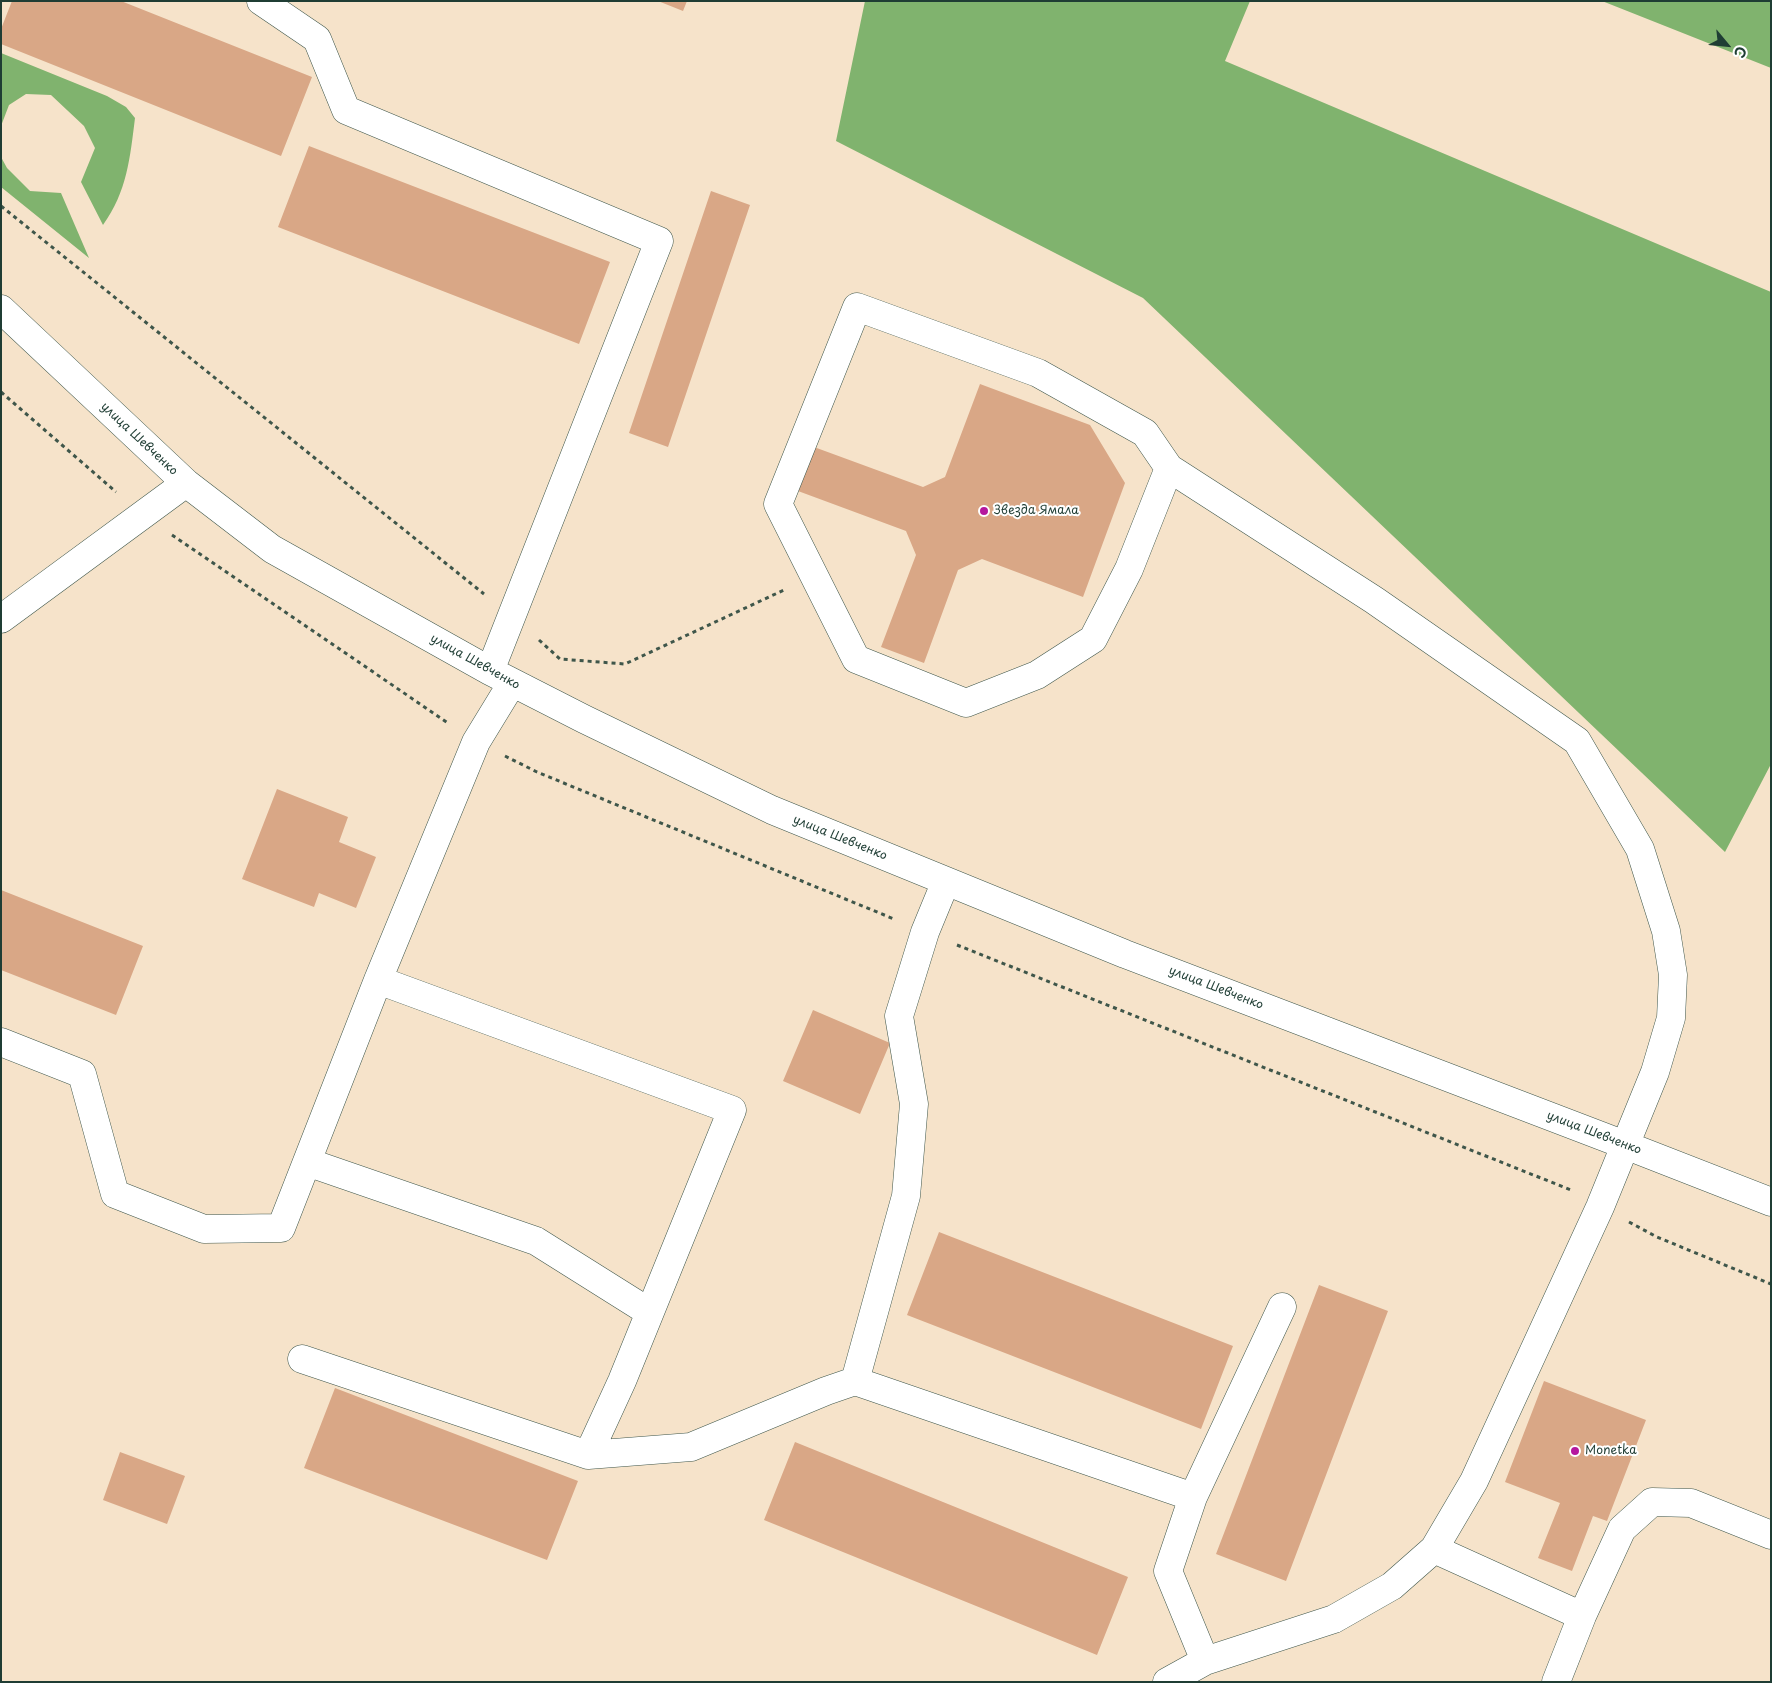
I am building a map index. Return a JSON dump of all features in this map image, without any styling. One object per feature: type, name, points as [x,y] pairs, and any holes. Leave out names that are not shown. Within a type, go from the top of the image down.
[{"type":"street","points":[[1,1042],[82,1074],[115,1194],[204,1229],[281,1228],[378,980],[501,677],[512,616],[659,241],[346,110],[317,39],[261,1]]},
{"type":"street","points":[[1167,1682],[1205,1661],[1334,1619],[1392,1586],[1434,1549],[1474,1481],[1600,1207],[1655,1072],[1670,1018],[1673,975],[1666,931],[1640,849],[1576,741],[1374,600],[1169,468],[1145,433],[1038,372],[857,307],[778,504],[856,659],[966,703],[1037,676],[1093,639],[1129,568],[1169,468]]},
{"type":"street","name":"улица Шевченко","points":[[1,309],[186,483],[272,548],[501,677],[772,810],[1135,957],[1626,1144],[1771,1202]]},
{"type":"street","points":[[1,619],[186,483]]},
{"type":"street","points":[[855,1381],[906,1196],[914,1104],[899,1016],[925,932],[946,881]]},
{"type":"street","points":[[378,980],[732,1110],[622,1381],[588,1455]]},
{"type":"street","points":[[307,1162],[536,1241],[649,1312]]},
{"type":"street","points":[[1205,1661],[1168,1571],[1194,1497],[1282,1307]]},
{"type":"street","points":[[302,1359],[588,1455],[691,1447],[826,1391],[855,1381],[1194,1497]]},
{"type":"street","points":[[1556,1682],[1582,1616],[1622,1529],[1652,1502],[1692,1503],[1771,1535]]},
{"type":"street","points":[[1434,1549],[1582,1616]]},
{"type":"path","points":[[1,206],[512,616],[560,658],[625,664],[814,576]]},
{"type":"green space","points":[[865,1],[1250,1],[1225,61],[1771,292],[1771,764],[1725,852],[1143,298],[836,141]]},
{"type":"green space","points":[[1602,1],[1771,1],[1771,68]]},
{"type":"green space","points":[[1,53],[107,96],[126,107],[135,118],[126,174],[117,200],[103,225],[81,182],[95,148],[84,126],[51,95],[26,94],[9,105],[1,126]]},
{"type":"green space","points":[[1,157],[7,168],[30,191],[61,193],[89,258],[1,187]]},
{"type":"building","points":[[12,1],[121,1],[312,77],[281,156],[1,44],[1,29]]},
{"type":"building","points":[[658,1],[687,1],[683,11]]},
{"type":"building","points":[[309,146],[610,262],[579,344],[278,227]]},
{"type":"building","points":[[711,191],[750,205],[668,447],[629,433]]},
{"type":"building","name":"Звезда Ямала","points":[[980,384],[1090,425],[1125,483],[1083,597],[982,559],[958,570],[924,663],[881,647],[916,555],[906,531],[798,491],[814,447],[923,487],[945,477]]},
{"type":"building","points":[[277,789],[348,817],[339,842],[376,857],[356,908],[319,893],[314,907],[242,879]]},
{"type":"building","points":[[1,890],[143,946],[116,1015],[1,970]]},
{"type":"building","points":[[813,1010],[890,1043],[860,1114],[783,1081]]},
{"type":"building","points":[[939,1232],[1233,1346],[1201,1429],[907,1315]]},
{"type":"building","points":[[1319,1285],[1388,1311],[1286,1581],[1216,1554]]},
{"type":"building","name":"Monetka","points":[[1544,1381],[1646,1420],[1607,1521],[1593,1516],[1572,1571],[1538,1558],[1560,1503],[1505,1482]]},
{"type":"building","points":[[335,1388],[578,1481],[547,1560],[304,1468]]},
{"type":"building","points":[[795,1442],[1128,1577],[1097,1655],[764,1520]]},
{"type":"building","points":[[120,1452],[185,1476],[167,1524],[103,1500]]},
{"type":"place","name":"Звезда Ямала","points":[[984,511]]},
{"type":"place","name":"Monetka","points":[[1575,1451]]}]
